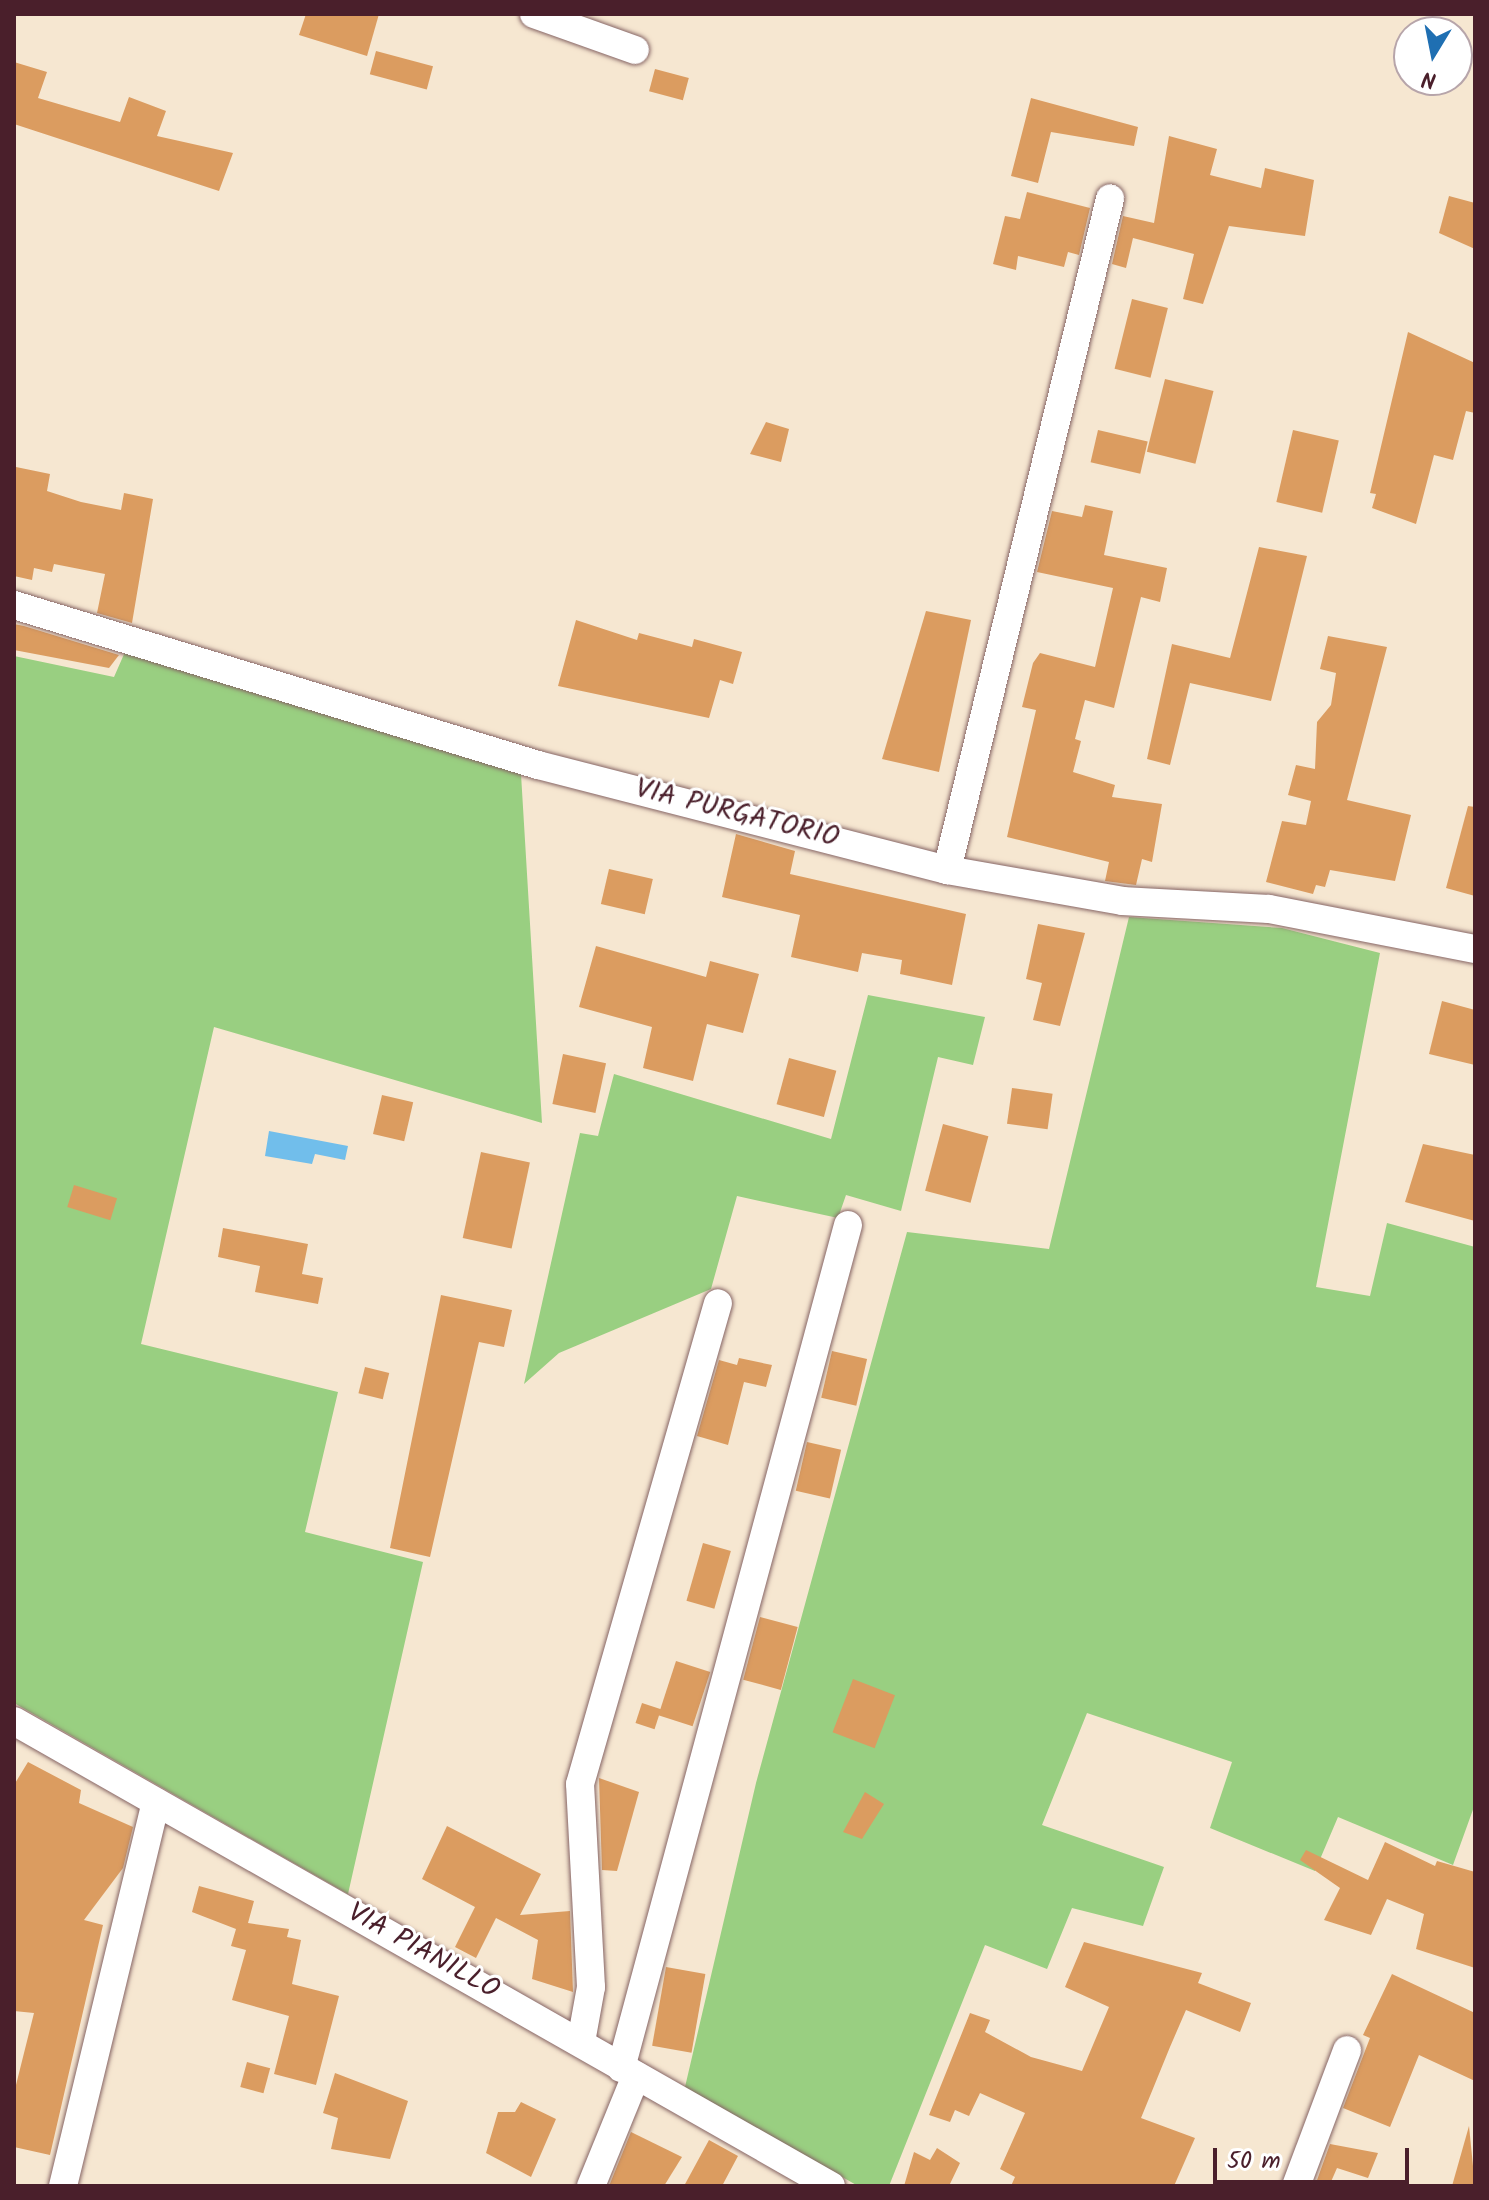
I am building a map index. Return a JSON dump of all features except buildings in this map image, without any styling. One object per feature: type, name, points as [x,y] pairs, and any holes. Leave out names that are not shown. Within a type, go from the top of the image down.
[{"type":"street","points":[[534,14],[635,50]]},
{"type":"street","points":[[947,870],[1110,199]]},
{"type":"street","name":"VIA PURGATORIO","points":[[14,605],[538,765],[947,870],[1122,901],[1269,909],[1475,949]]},
{"type":"street","points":[[591,2186],[629,2072],[848,1225]]},
{"type":"street","points":[[581,2042],[591,1987],[580,1784],[718,1303]]},
{"type":"street","name":"VIA PIANILLO","points":[[14,1721],[831,2186]]},
{"type":"street","points":[[63,2186],[156,1802]]},
{"type":"street","points":[[1296,2186],[1347,2050]]},
{"type":"green space","points":[[125,652],[521,774],[542,1123],[214,1027],[141,1344],[338,1392],[305,1532],[423,1562],[348,1894],[14,1703],[14,656],[114,677]]},
{"type":"green space","points":[[1129,917],[1282,928],[1380,953],[1316,1287],[1370,1296],[1387,1223],[1475,1247],[1475,1804],[1453,1865],[1338,1817],[1315,1871],[1210,1828],[1232,1762],[1087,1713],[1042,1825],[1164,1867],[1143,1926],[1072,1908],[1047,1969],[985,1945],[889,2186],[858,2186],[685,2087],[756,1783],[907,1232],[1049,1249]]},
{"type":"green space","points":[[868,995],[985,1017],[973,1065],[938,1057],[901,1211],[846,1195],[838,1218],[737,1196],[711,1289],[559,1353],[524,1384],[580,1133],[598,1136],[614,1074],[831,1139]]},
{"type":"water","points":[[269,1131],[348,1146],[345,1160],[315,1154],[312,1164],[265,1156]]}]
